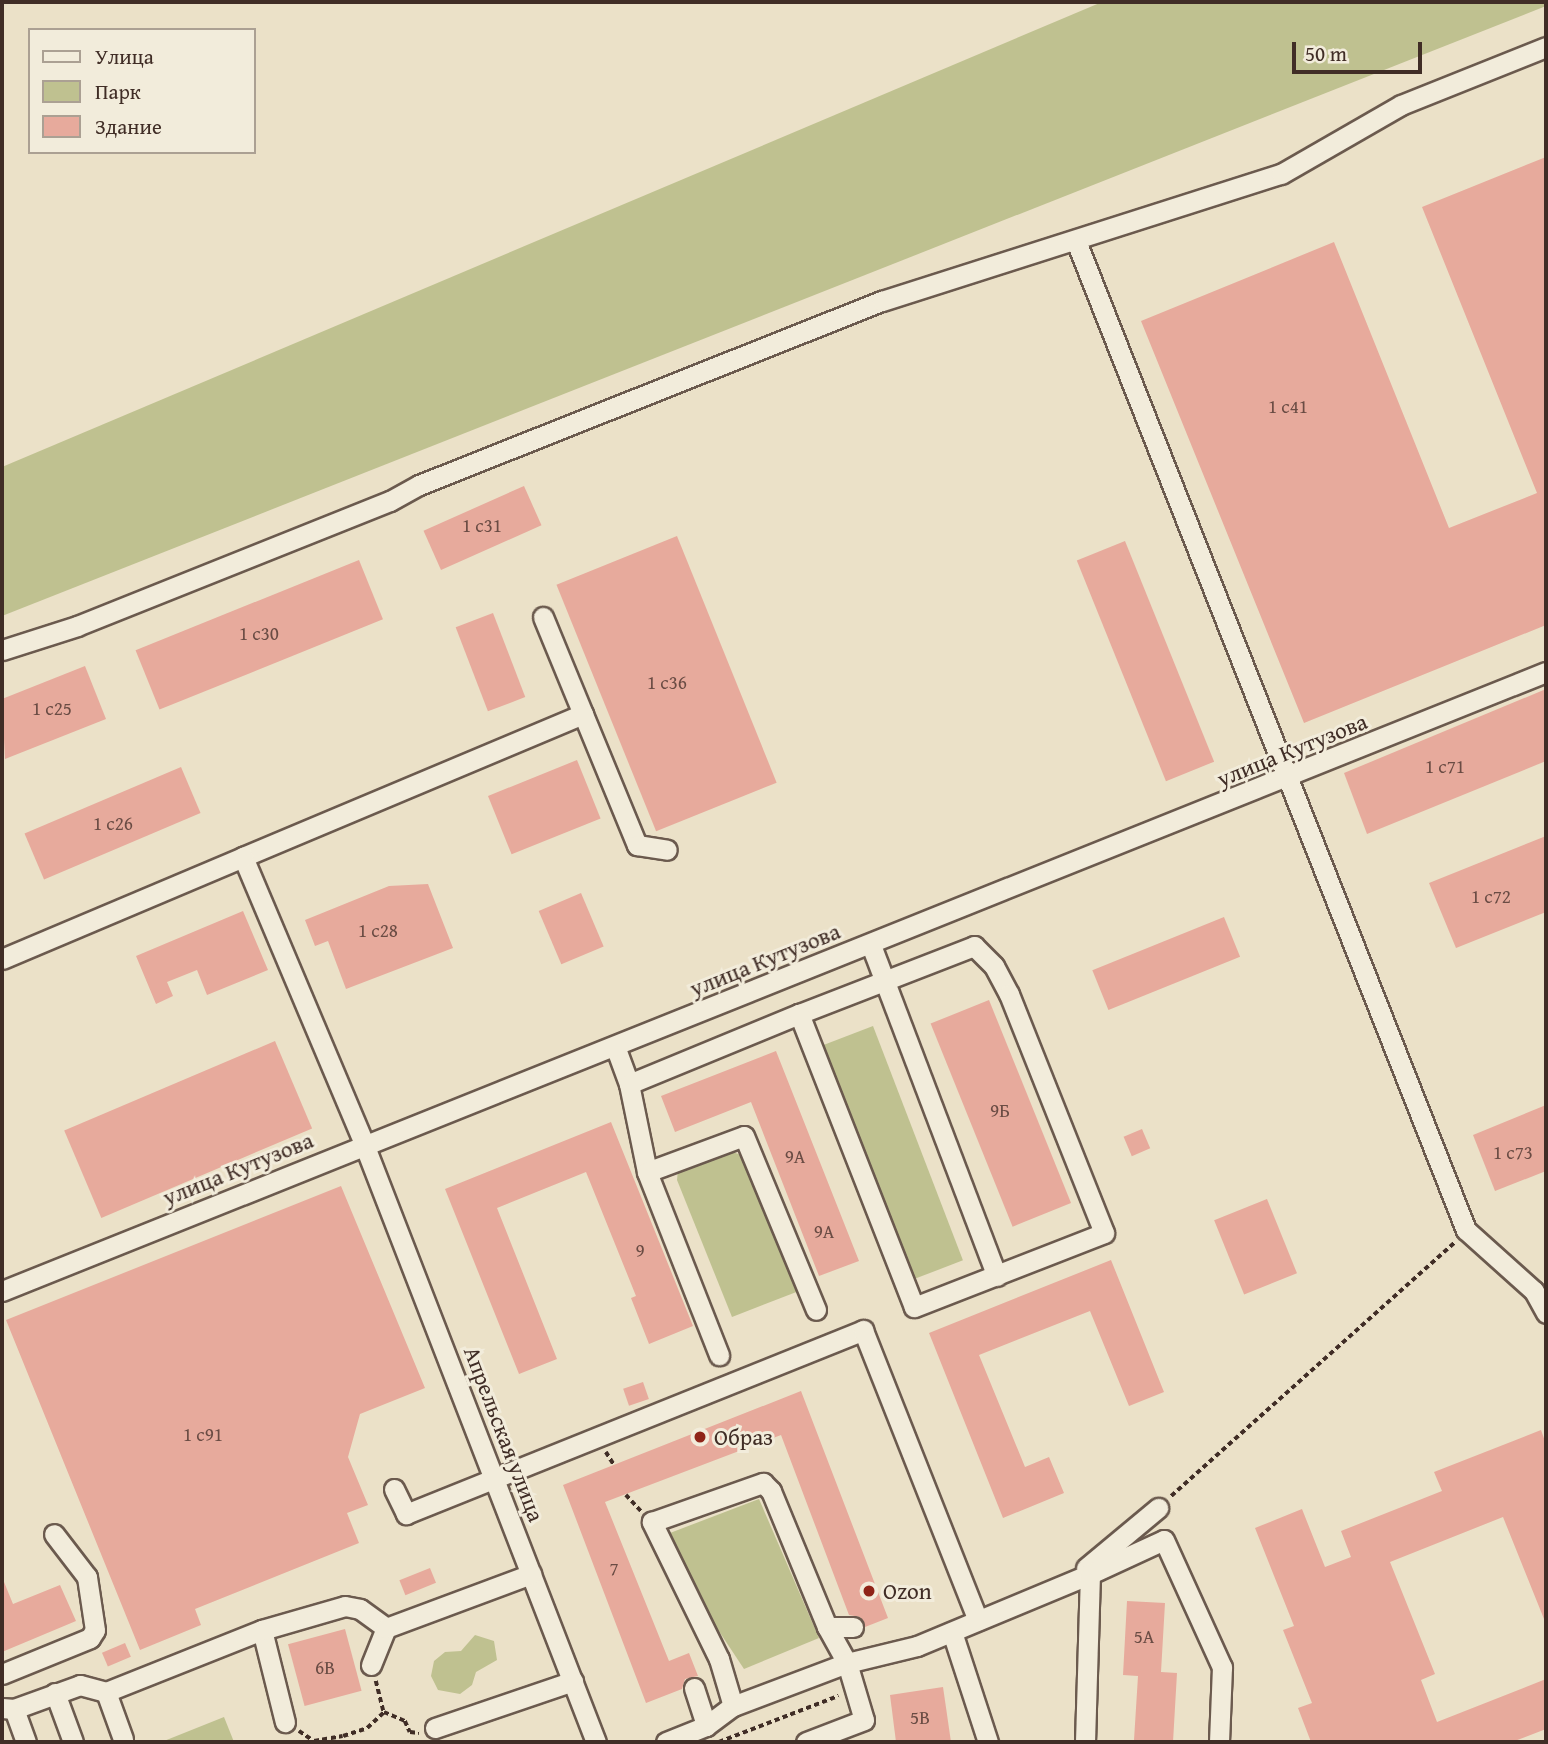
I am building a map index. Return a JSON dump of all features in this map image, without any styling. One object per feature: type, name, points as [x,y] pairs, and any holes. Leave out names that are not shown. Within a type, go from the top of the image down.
[{"type":"street","points":[[2,650],[77,626],[315,531],[419,485],[882,301],[1281,174],[1401,104],[1546,47]]},
{"type":"street","points":[[1076,241],[1291,777],[1466,1230],[1534,1291],[1546,1313]]},
{"type":"street","points":[[543,617],[637,845],[667,850]]},
{"type":"street","name":"улица Кутузова","points":[[2,1291],[364,1144],[1291,777],[1546,672]]},
{"type":"street","points":[[2,959],[583,714]]},
{"type":"street","name":"Апрельская улица","points":[[243,857],[364,1144],[596,1742]]},
{"type":"street","points":[[871,945],[997,1276]]},
{"type":"street","points":[[629,1084],[799,1014],[974,946],[994,966],[1009,994],[1104,1233],[914,1307],[799,1014]]},
{"type":"street","points":[[615,1046],[629,1084],[647,1172],[719,1355]]},
{"type":"street","points":[[647,1172],[744,1136],[816,1310]]},
{"type":"street","points":[[394,1489],[406,1514],[863,1331],[978,1620]]},
{"type":"street","points":[[733,1706],[719,1659],[652,1522],[763,1483],[771,1492],[827,1628],[847,1662],[858,1689],[864,1720],[806,1742]]},
{"type":"street","points":[[1065,1585],[1158,1508]]},
{"type":"street","points":[[2,1674],[89,1638],[94,1630],[87,1577],[54,1534]]},
{"type":"street","points":[[666,1742],[706,1726],[733,1706],[847,1662],[951,1632],[1164,1540],[1222,1667],[1219,1742]]},
{"type":"street","points":[[371,1665],[386,1628],[531,1574]]},
{"type":"street","points":[[1085,1742],[1090,1574]]},
{"type":"street","points":[[26,1742],[8,1709],[55,1693],[87,1684],[106,1692],[262,1630],[345,1606],[360,1609],[386,1628]]},
{"type":"street","points":[[827,1628],[853,1627]]},
{"type":"street","points":[[262,1630],[285,1723]]},
{"type":"street","points":[[951,1632],[988,1742]]},
{"type":"street","points":[[428,1730],[572,1681]]},
{"type":"street","points":[[694,1688],[706,1726]]},
{"type":"street","points":[[106,1692],[123,1739]]},
{"type":"street","points":[[55,1693],[73,1742]]},
{"type":"path","points":[[1158,1508],[1466,1230]]},
{"type":"path","points":[[371,1665],[384,1712]]},
{"type":"path","points":[[719,1742],[858,1689]]},
{"type":"path","points":[[384,1712],[405,1721],[410,1732],[428,1730]]},
{"type":"path","points":[[285,1723],[314,1741],[367,1728],[384,1712]]},
{"type":"green space","points":[[1102,2],[1546,2],[1546,6],[2,616],[2,467]]},
{"type":"green space","points":[[873,1026],[963,1260],[913,1279],[824,1045]]},
{"type":"green space","points":[[727,1150],[744,1156],[799,1291],[732,1317],[677,1180],[678,1170]]},
{"type":"green space","points":[[759,1499],[819,1638],[744,1669],[699,1601],[670,1533]]},
{"type":"green space","points":[[475,1635],[494,1641],[497,1660],[476,1672],[472,1685],[460,1694],[438,1690],[431,1676],[434,1661],[445,1652],[461,1651]]},
{"type":"green space","points":[[224,1717],[234,1742],[164,1741]]},
{"type":"building","points":[[1546,157],[1546,625],[1304,723],[1141,321],[1334,242],[1449,528],[1537,493],[1422,207]]},
{"type":"building","points":[[524,486],[541,525],[441,570],[424,531]]},
{"type":"building","points":[[677,536],[777,783],[656,831],[556,585]]},
{"type":"building","points":[[1125,541],[1214,762],[1166,781],[1077,560]]},
{"type":"building","points":[[359,560],[383,619],[160,710],[136,650]]},
{"type":"building","points":[[493,613],[525,697],[488,711],[456,627]]},
{"type":"building","points":[[85,666],[106,719],[5,759],[2,699]]},
{"type":"building","points":[[1546,689],[1546,761],[1367,834],[1344,773]]},
{"type":"building","points":[[577,760],[601,818],[512,854],[488,796]]},
{"type":"building","points":[[181,767],[201,813],[44,879],[25,833]]},
{"type":"building","points":[[1546,836],[1546,912],[1456,948],[1429,883]]},
{"type":"building","points":[[428,884],[453,948],[346,989],[328,941],[315,946],[305,920],[389,886]]},
{"type":"building","points":[[581,893],[604,946],[561,964],[539,911]]},
{"type":"building","points":[[243,911],[268,970],[207,995],[197,970],[167,982],[173,996],[156,1004],[136,956]]},
{"type":"building","points":[[1224,917],[1240,957],[1108,1010],[1092,970]]},
{"type":"building","points":[[989,1000],[1071,1203],[1013,1227],[931,1024]]},
{"type":"building","points":[[275,1041],[312,1128],[101,1218],[64,1130]]},
{"type":"building","points":[[776,1051],[859,1261],[819,1276],[751,1102],[675,1132],[661,1096]]},
{"type":"building","points":[[1546,1105],[1546,1171],[1495,1191],[1473,1135]]},
{"type":"building","points":[[611,1122],[693,1326],[649,1344],[631,1298],[636,1296],[586,1172],[497,1208],[557,1359],[519,1374],[445,1189]]},
{"type":"building","points":[[1142,1129],[1150,1148],[1132,1156],[1124,1137]]},
{"type":"building","points":[[341,1186],[425,1388],[360,1414],[348,1457],[368,1505],[347,1513],[359,1543],[195,1609],[201,1625],[140,1650],[6,1320]]},
{"type":"building","points":[[1267,1199],[1297,1273],[1244,1295],[1214,1220]]},
{"type":"building","points":[[1111,1260],[1164,1392],[1129,1406],[1090,1311],[979,1355],[1025,1467],[1049,1457],[1064,1493],[1003,1518],[929,1333]]},
{"type":"building","points":[[643,1382],[649,1399],[629,1406],[623,1389]]},
{"type":"building","points":[[801,1391],[888,1618],[865,1627],[860,1617],[849,1615],[781,1435],[605,1502],[669,1661],[689,1653],[698,1676],[685,1679],[682,1689],[646,1703],[563,1485]]},
{"type":"building","points":[[1541,1430],[1546,1444],[1546,1624],[1503,1517],[1390,1562],[1435,1674],[1421,1680],[1437,1722],[1546,1679],[1546,1729],[1512,1742],[1311,1742],[1298,1708],[1312,1703],[1283,1630],[1294,1626],[1255,1528],[1302,1509],[1325,1567],[1351,1557],[1341,1531],[1442,1491],[1434,1472]]},
{"type":"building","points":[[430,1568],[436,1583],[405,1595],[399,1580]]},
{"type":"building","points":[[2,1577],[13,1604],[60,1585],[76,1621],[2,1652]]},
{"type":"building","points":[[1127,1601],[1165,1603],[1161,1672],[1177,1673],[1173,1742],[1134,1740],[1138,1676],[1123,1675]]},
{"type":"building","points":[[345,1629],[362,1691],[305,1706],[288,1644]]},
{"type":"building","points":[[125,1643],[131,1657],[108,1667],[102,1653]]},
{"type":"building","points":[[943,1687],[951,1742],[896,1742],[890,1695]]},
{"type":"place","name":"Образ","points":[[700,1437]]},
{"type":"place","name":"Ozon","points":[[869,1591]]}]
